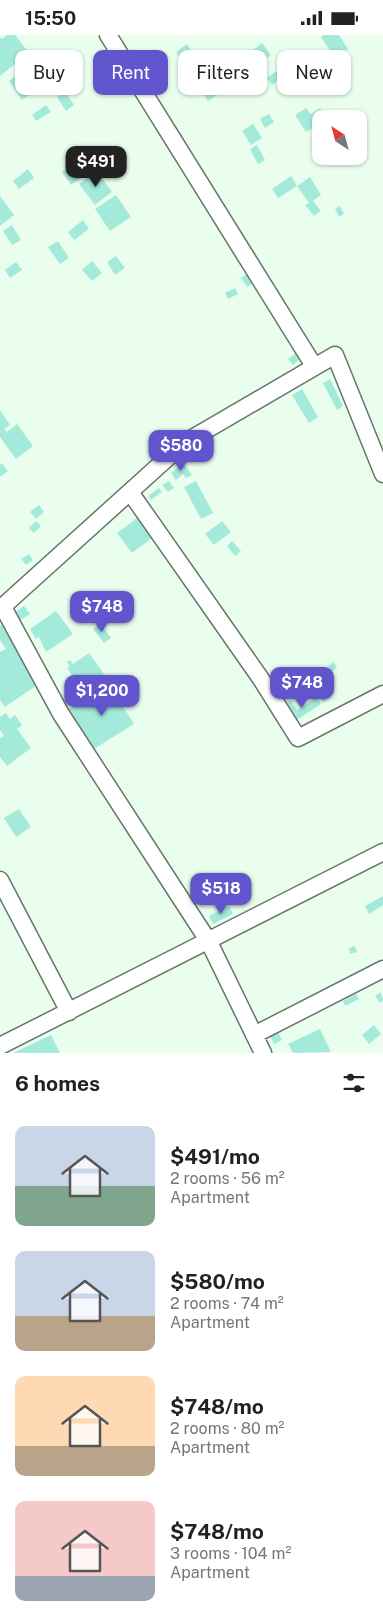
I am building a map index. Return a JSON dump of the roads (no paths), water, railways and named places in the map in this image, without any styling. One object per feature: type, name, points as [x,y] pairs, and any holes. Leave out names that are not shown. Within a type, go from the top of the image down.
[{"type":"street","points":[[108,35],[314,366]]},
{"type":"street","points":[[263,1053],[209,942],[61,714],[1,608],[184,443],[335,355],[383,474]]},
{"type":"street","points":[[130,492],[260,679],[298,738],[383,694]]},
{"type":"street","points":[[0,1046],[209,942],[383,852]]},
{"type":"street","points":[[0,880],[69,1012]]},
{"type":"street","points":[[254,1035],[383,969]]}]
